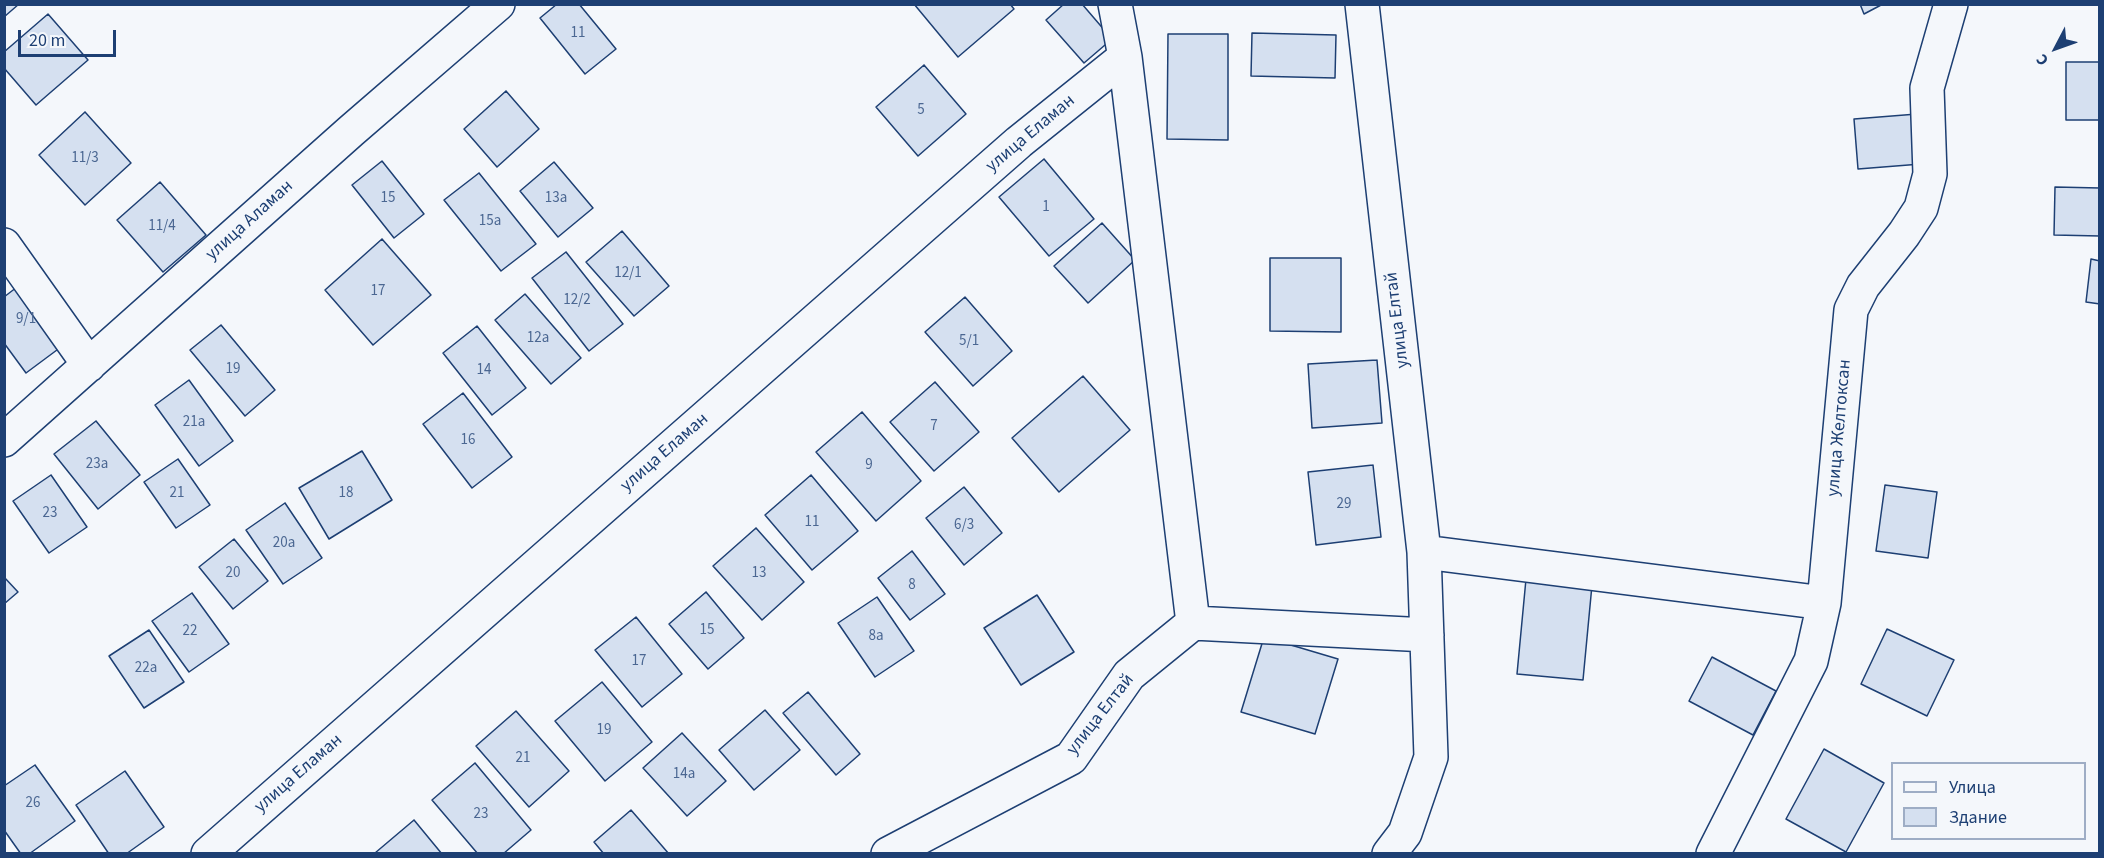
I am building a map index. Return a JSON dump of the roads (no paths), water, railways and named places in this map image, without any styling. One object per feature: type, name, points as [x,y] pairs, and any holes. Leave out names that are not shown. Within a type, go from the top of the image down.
[{"type":"street","name":"улица Аламан","points":[[4,441],[351,131],[498,4]]},
{"type":"street","points":[[1115,4],[1125,57],[1193,623],[1427,635]]},
{"type":"street","name":"улица Елтай","points":[[1362,4],[1424,552],[1431,756],[1405,832],[1389,854]]},
{"type":"street","name":"улица Желтоксан","points":[[1713,854],[1810,661],[1824,603],[1851,310],[1863,286],[1904,234],[1921,208],[1930,174],[1927,88],[1951,4]]},
{"type":"street","name":"улица Еламан","points":[[208,854],[1019,142],[1125,57]]},
{"type":"street","points":[[4,245],[89,365]]},
{"type":"street","points":[[1424,552],[1824,603]]},
{"type":"street","name":"улица Елтай","points":[[888,854],[1071,758],[1129,675],[1193,623]]}]
